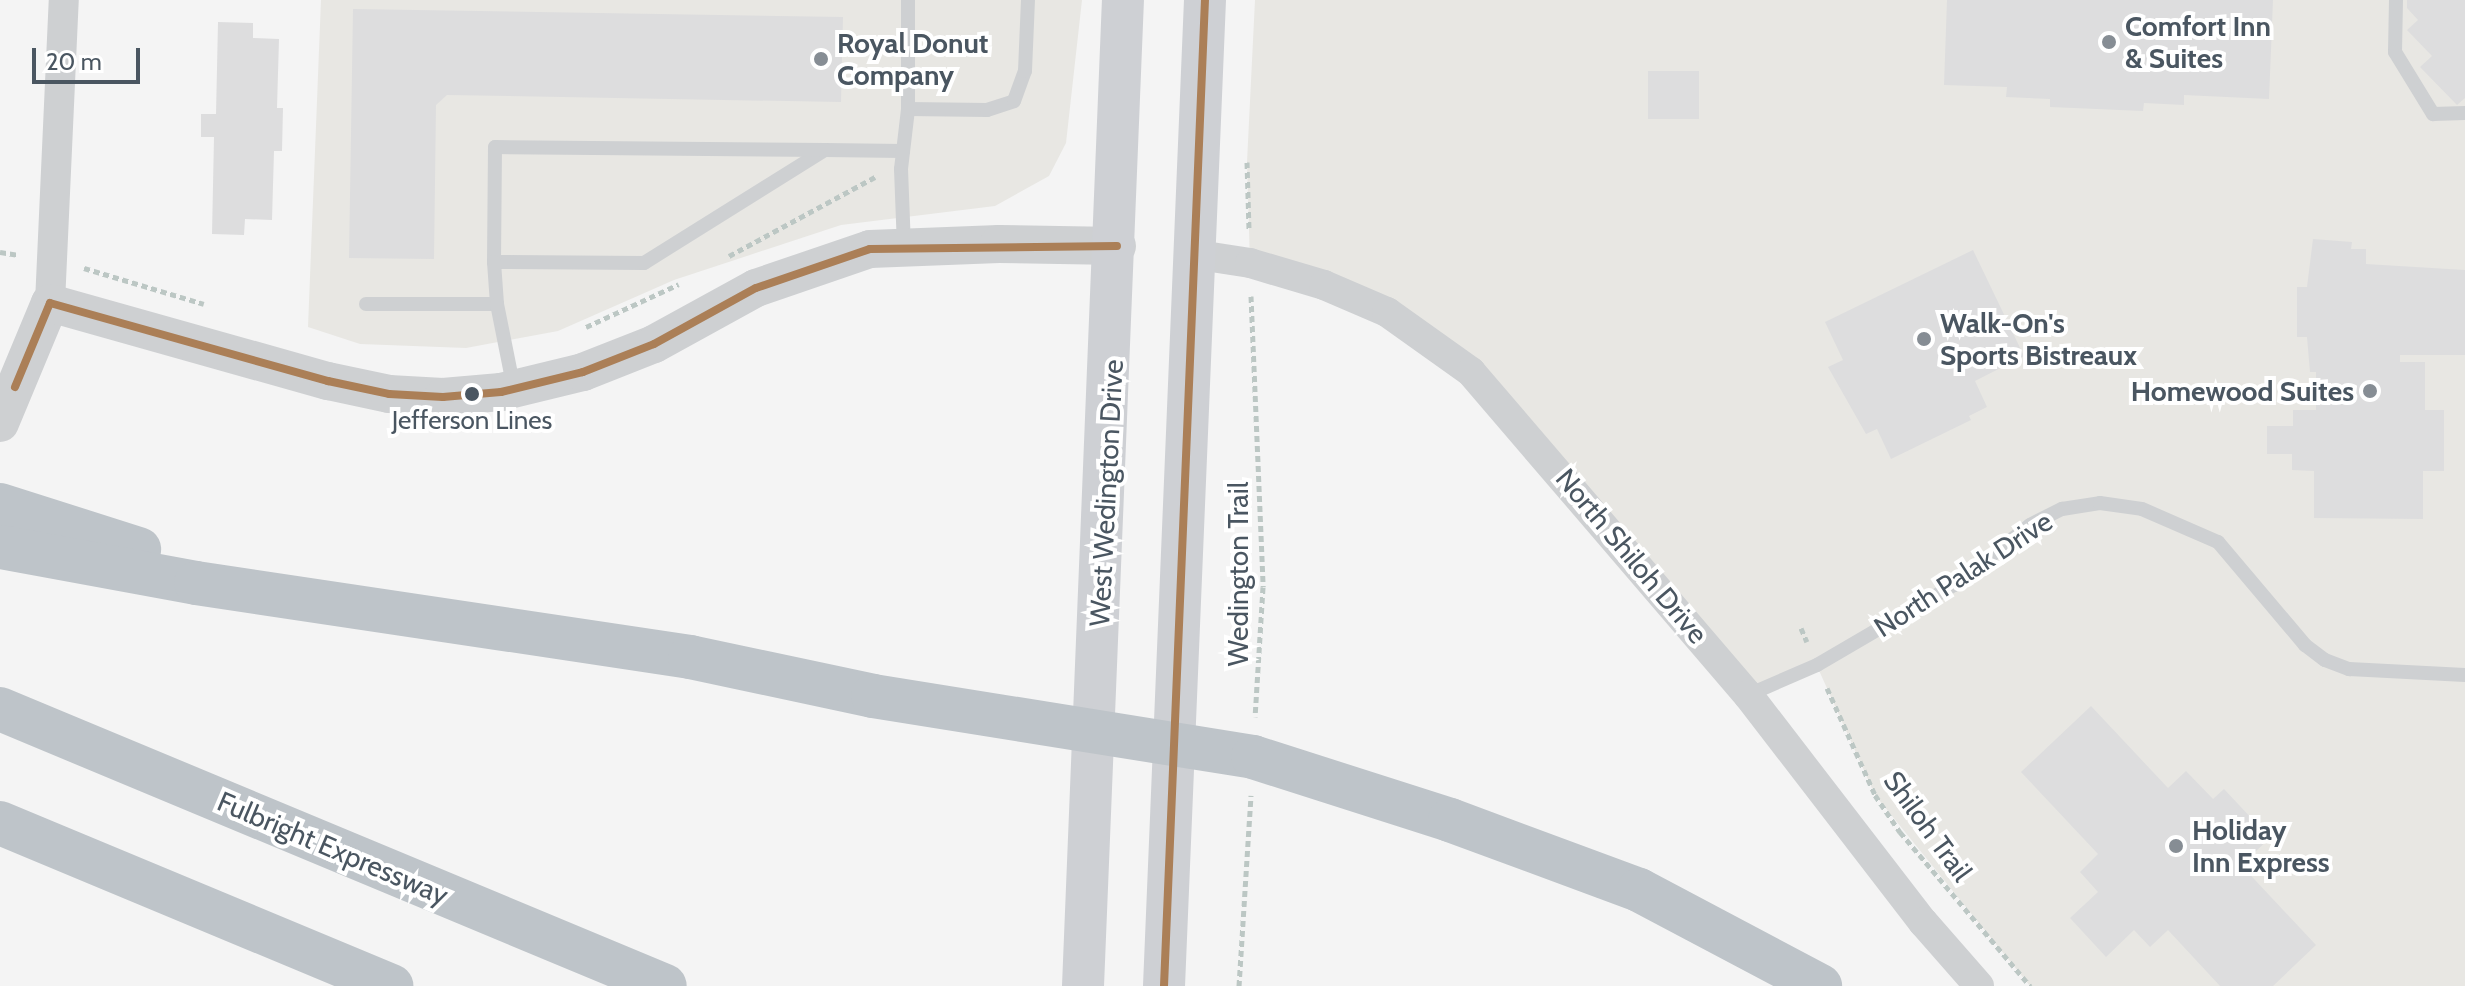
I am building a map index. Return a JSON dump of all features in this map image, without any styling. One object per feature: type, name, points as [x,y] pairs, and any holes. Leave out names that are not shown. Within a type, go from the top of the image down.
[{"type":"highway","points":[[2,512],[298,599],[690,657],[873,696],[1253,757],[1450,820],[1639,890],[1820,986]]},
{"type":"highway","name":"Fulbright Expressway","points":[[0,709],[665,986]]},
{"type":"highway","points":[[0,823],[391,986]]},
{"type":"main road","name":"West Wedington Drive","points":[[1083,986],[1117,246],[1123,0]]},
{"type":"main road","points":[[1164,986],[1192,254],[1205,0]]},
{"type":"street","points":[[0,423],[7,391],[50,303],[64,0]]},
{"type":"street","points":[[50,303],[389,394],[443,397],[514,389],[583,372],[640,350],[756,288],[833,259],[904,247],[1117,246]]},
{"type":"street","name":"North Shiloh Drive","points":[[1192,254],[1250,263],[1324,285],[1387,312],[1471,372],[1748,695],[1923,922],[1979,986]]},
{"type":"lane","points":[[904,247],[901,169],[908,109],[908,0]]},
{"type":"lane","points":[[908,109],[987,110],[1014,101],[1025,71],[1028,0]]},
{"type":"lane","points":[[2396,0],[2395,52],[2433,114],[2465,113]]},
{"type":"lane","points":[[514,389],[497,304],[494,262],[495,147],[903,151]]},
{"type":"lane","points":[[494,262],[644,263],[825,150]]},
{"type":"lane","points":[[366,304],[497,304]]},
{"type":"lane","name":"North Palak Drive","points":[[1748,695],[1817,665],[1954,585],[2030,525],[2062,509],[2100,503],[2142,509],[2218,542],[2305,645],[2325,660],[2349,669],[2465,675]]},
{"type":"path","name":"Wedington Trail","points":[[1239,986],[1263,587],[1247,162]]},
{"type":"path","points":[[721,261],[865,181],[901,169]]},
{"type":"path","points":[[0,252],[11,254]]},
{"type":"path","points":[[96,270],[215,308]]},
{"type":"path","points":[[574,333],[681,283]]},
{"type":"path","name":"Shiloh Trail","points":[[1801,628],[1875,795],[2030,986]]},
{"type":"shaded area","points":[[321,0],[1082,0],[1066,143],[1049,176],[995,206],[841,225],[674,280],[558,331],[466,348],[360,344],[308,327]]},
{"type":"shaded area","points":[[1255,0],[2465,0],[2465,986],[2030,986],[1875,795],[1817,666],[1748,695],[1428,337],[1250,263],[1247,162]]},
{"type":"building","name":"Comfort Inn & Suites","points":[[1947,0],[2273,0],[2269,99],[2184,95],[2184,105],[2144,103],[2143,111],[2050,107],[2050,99],[2006,97],[2007,87],[1944,85]]},
{"type":"building","points":[[2407,0],[2465,0],[2465,98],[2457,105],[2420,67],[2432,56],[2407,30],[2418,20],[2407,8]]},
{"type":"building","points":[[353,9],[843,17],[841,102],[447,95],[436,105],[434,259],[349,258]]},
{"type":"building","points":[[218,22],[253,23],[253,38],[279,39],[277,108],[283,108],[282,151],[274,151],[272,220],[245,219],[244,235],[212,234],[214,137],[201,137],[201,114],[216,114]]},
{"type":"building","points":[[1648,71],[1699,71],[1699,119],[1648,119]]},
{"type":"building","name":"Homewood Suites","points":[[2313,239],[2352,242],[2351,249],[2366,249],[2366,264],[2465,270],[2465,355],[2400,355],[2400,362],[2425,362],[2425,410],[2444,410],[2444,471],[2423,471],[2423,519],[2314,518],[2314,471],[2292,470],[2292,454],[2267,454],[2267,426],[2293,426],[2293,410],[2316,410],[2316,372],[2310,372],[2307,337],[2297,337],[2297,287],[2307,287]]},
{"type":"building","name":"Walk-On's Sports Bistreaux","points":[[1973,250],[2024,356],[1975,381],[1987,407],[1969,416],[1971,420],[1891,459],[1877,429],[1866,434],[1828,367],[1843,360],[1825,322]]},
{"type":"building","name":"Holiday Inn Express","points":[[2091,706],[2168,788],[2186,771],[2213,799],[2224,789],[2270,838],[2241,865],[2316,945],[2273,986],[2220,986],[2168,930],[2150,947],[2134,930],[2106,957],[2070,918],[2098,892],[2080,872],[2098,854],[2021,772]]},
{"type":"transit line","points":[[1164,986],[1205,0]]},
{"type":"transit line","points":[[15,387],[50,303],[328,381],[389,394],[443,397],[501,392],[583,372],[654,344],[756,288],[870,249],[1117,246]]},
{"type":"place","name":"Comfort Inn & Suites","points":[[2109,42]]},
{"type":"place","name":"Royal Donut Company","points":[[821,59]]},
{"type":"place","name":"Walk-On's Sports Bistreaux","points":[[1924,339]]},
{"type":"place","name":"Homewood Suites","points":[[2370,391]]},
{"type":"place","name":"Jefferson Lines","points":[[472,394]]},
{"type":"place","name":"Holiday Inn Express","points":[[2176,846]]}]
